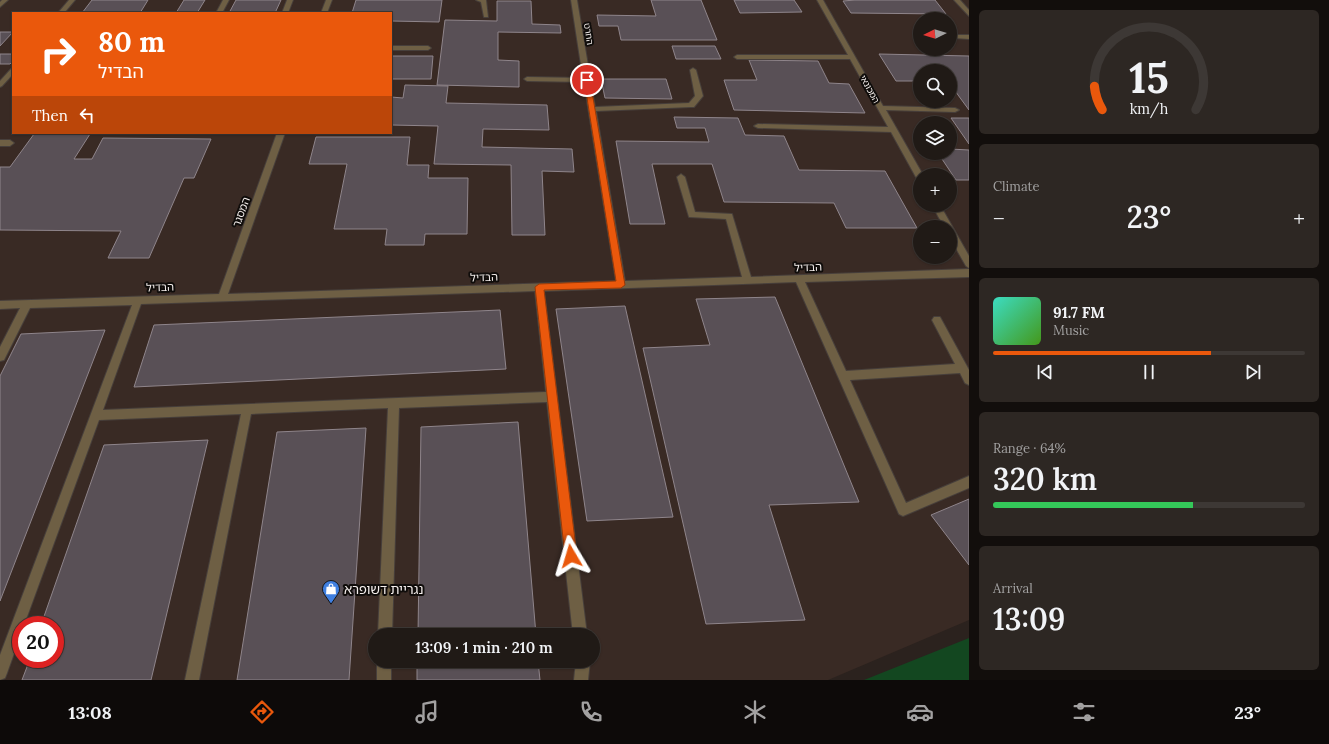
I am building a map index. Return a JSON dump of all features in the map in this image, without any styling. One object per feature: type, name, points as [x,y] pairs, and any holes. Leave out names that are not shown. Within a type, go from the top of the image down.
[{"type":"street","points":[[0,5],[5,0]]},
{"type":"street","points":[[62,12],[72,0]]},
{"type":"street","points":[[220,12],[226,0]]},
{"type":"street","points":[[285,12],[290,0]]},
{"type":"street","points":[[324,12],[329,0]]},
{"type":"street","points":[[479,0],[484,1],[486,16]]},
{"type":"street","name":"החרט","points":[[574,0],[621,285]]},
{"type":"street","name":"המכונאי","points":[[820,0],[915,168]]},
{"type":"street","points":[[957,0],[969,14]]},
{"type":"street","points":[[957,37],[969,37]]},
{"type":"street","points":[[392,48],[428,48]]},
{"type":"street","points":[[737,57],[852,57]]},
{"type":"street","points":[[592,109],[692,105],[699,96],[693,70]]},
{"type":"street","points":[[0,85],[12,71]]},
{"type":"street","points":[[527,79],[587,80]]},
{"type":"street","points":[[881,108],[955,110]]},
{"type":"street","points":[[758,126],[894,130]]},
{"type":"street","name":"המסגר","points":[[222,298],[281,134]]},
{"type":"street","points":[[0,143],[10,143]]},
{"type":"street","points":[[681,177],[692,215],[729,216],[748,281]]},
{"type":"street","points":[[957,243],[969,264]]},
{"type":"street","name":"הבדיל","points":[[0,305],[969,274]]},
{"type":"street","points":[[799,279],[903,510],[969,482]]},
{"type":"street","points":[[539,287],[579,628]]},
{"type":"street","points":[[0,674],[138,300]]},
{"type":"street","points":[[0,357],[27,304]]},
{"type":"street","points":[[937,320],[969,380]]},
{"type":"street","points":[[842,376],[963,368]]},
{"type":"street","points":[[96,415],[552,397]]},
{"type":"street","points":[[385,628],[394,404]]},
{"type":"street","points":[[192,680],[247,409]]},
{"type":"street","points":[[384,668],[384,680]]},
{"type":"street","points":[[581,680],[582,668]]},
{"type":"shaded area","points":[[0,0],[969,0],[969,620],[828,680],[0,680]]},
{"type":"green space","points":[[969,638],[969,680],[864,680]]},
{"type":"building","points":[[92,0],[148,0],[141,12],[83,12]]},
{"type":"building","points":[[184,0],[205,0],[198,12],[177,12]]},
{"type":"building","points":[[236,0],[281,0],[275,12],[230,12]]},
{"type":"building","points":[[356,0],[442,0],[439,22],[392,21],[392,12],[352,12]]},
{"type":"building","points":[[651,0],[701,0],[717,40],[621,40],[618,26],[599,26],[597,15],[656,16]]},
{"type":"building","points":[[734,0],[794,0],[802,12],[740,13]]},
{"type":"building","points":[[935,0],[944,12],[913,12],[913,14],[851,13],[843,1]]},
{"type":"building","points":[[497,1],[531,1],[532,24],[560,25],[561,33],[498,32],[498,60],[519,61],[519,87],[437,85],[445,20],[497,21]]},
{"type":"building","points":[[0,32],[12,32],[12,33],[0,46]]},
{"type":"building","points":[[672,46],[715,46],[721,59],[676,59]]},
{"type":"building","points":[[0,54],[12,54],[12,62],[10,64],[0,64]]},
{"type":"building","points":[[879,54],[913,55],[913,56],[969,56],[969,110],[957,94],[957,64],[913,64],[913,81],[896,81]]},
{"type":"building","points":[[392,56],[433,56],[431,79],[392,79]]},
{"type":"building","points":[[749,60],[818,61],[829,83],[849,84],[865,113],[734,110],[724,80],[757,80]]},
{"type":"building","points":[[601,79],[666,79],[672,99],[605,98]]},
{"type":"building","points":[[405,85],[448,86],[446,103],[547,105],[549,130],[483,129],[482,147],[572,149],[574,172],[542,171],[545,235],[512,235],[511,165],[434,164],[438,126],[392,125],[392,97],[403,98]]},
{"type":"building","points":[[674,117],[738,118],[745,135],[784,136],[799,170],[885,171],[913,221],[913,228],[846,228],[834,203],[724,202],[712,164],[652,164],[665,224],[630,224],[616,141],[709,142],[705,128],[677,128]]},
{"type":"building","points":[[957,118],[969,118],[969,144],[957,127]]},
{"type":"building","points":[[34,134],[90,134],[74,159],[92,159],[103,138],[211,139],[194,178],[184,178],[149,258],[108,258],[121,231],[0,230],[0,167],[10,167]]},
{"type":"building","points":[[316,137],[410,137],[407,165],[429,165],[428,178],[468,178],[467,234],[425,234],[424,245],[385,245],[387,229],[334,229],[347,164],[309,164]]},
{"type":"building","points":[[957,149],[969,150],[969,180],[957,180],[957,168],[948,168],[943,160],[957,160]]},
{"type":"building","points":[[775,297],[859,502],[769,505],[805,620],[706,624],[643,348],[710,345],[696,299]]},
{"type":"building","points":[[625,306],[673,517],[587,521],[556,309]]},
{"type":"building","points":[[500,310],[506,369],[134,387],[154,325]]},
{"type":"building","points":[[105,330],[0,601],[0,376],[21,334]]},
{"type":"building","points":[[518,422],[535,628],[418,628],[421,427]]},
{"type":"building","points":[[366,428],[349,680],[237,680],[277,432]]},
{"type":"building","points":[[208,440],[151,680],[22,680],[27,668],[64,668],[64,616],[44,616],[104,445]]},
{"type":"building","points":[[969,499],[969,565],[931,515]]},
{"type":"building","points":[[417,668],[539,668],[540,680],[417,680]]},
{"type":"place","name":"נגריית דשופרא","points":[[331,604]]},
{"type":"route","points":[[571,556],[539,287],[621,285],[587,80]]}]
